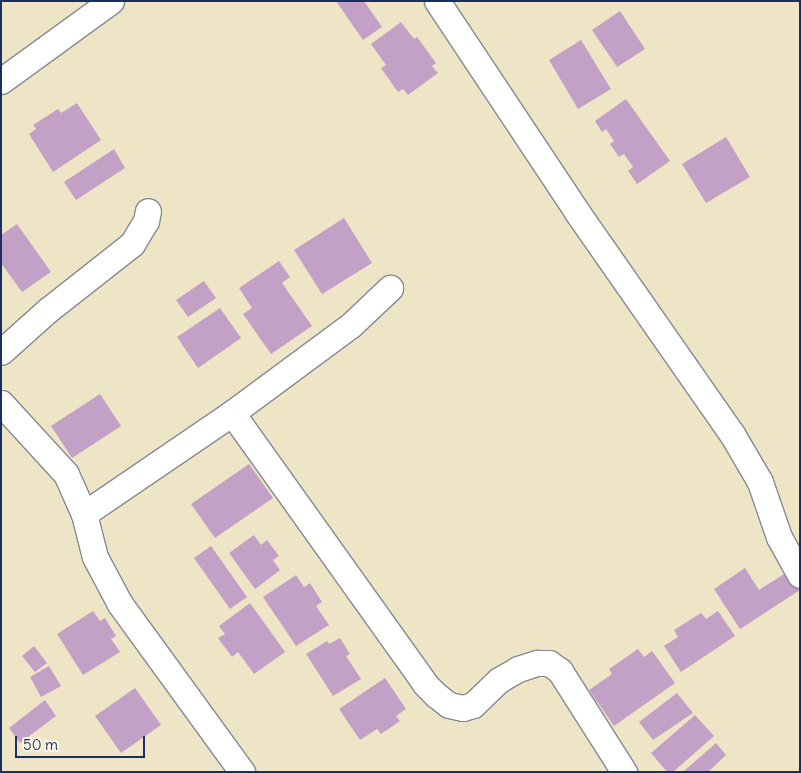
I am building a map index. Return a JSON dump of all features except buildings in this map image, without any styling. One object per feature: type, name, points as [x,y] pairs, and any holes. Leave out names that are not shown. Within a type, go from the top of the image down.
[{"type":"street","points":[[1,81],[111,1]]},
{"type":"street","points":[[437,1],[577,212],[732,434],[760,482],[778,537],[800,575]]},
{"type":"street","points":[[1,352],[48,310],[132,244],[146,221],[148,211]]},
{"type":"street","points":[[84,514],[232,413],[351,325],[390,288]]},
{"type":"street","points":[[1,403],[66,474],[84,514],[95,557],[120,604],[242,772]]},
{"type":"street","points":[[232,413],[425,684],[436,695],[449,705],[463,708],[474,705],[499,680],[537,663],[548,663],[560,671],[624,772]]}]
